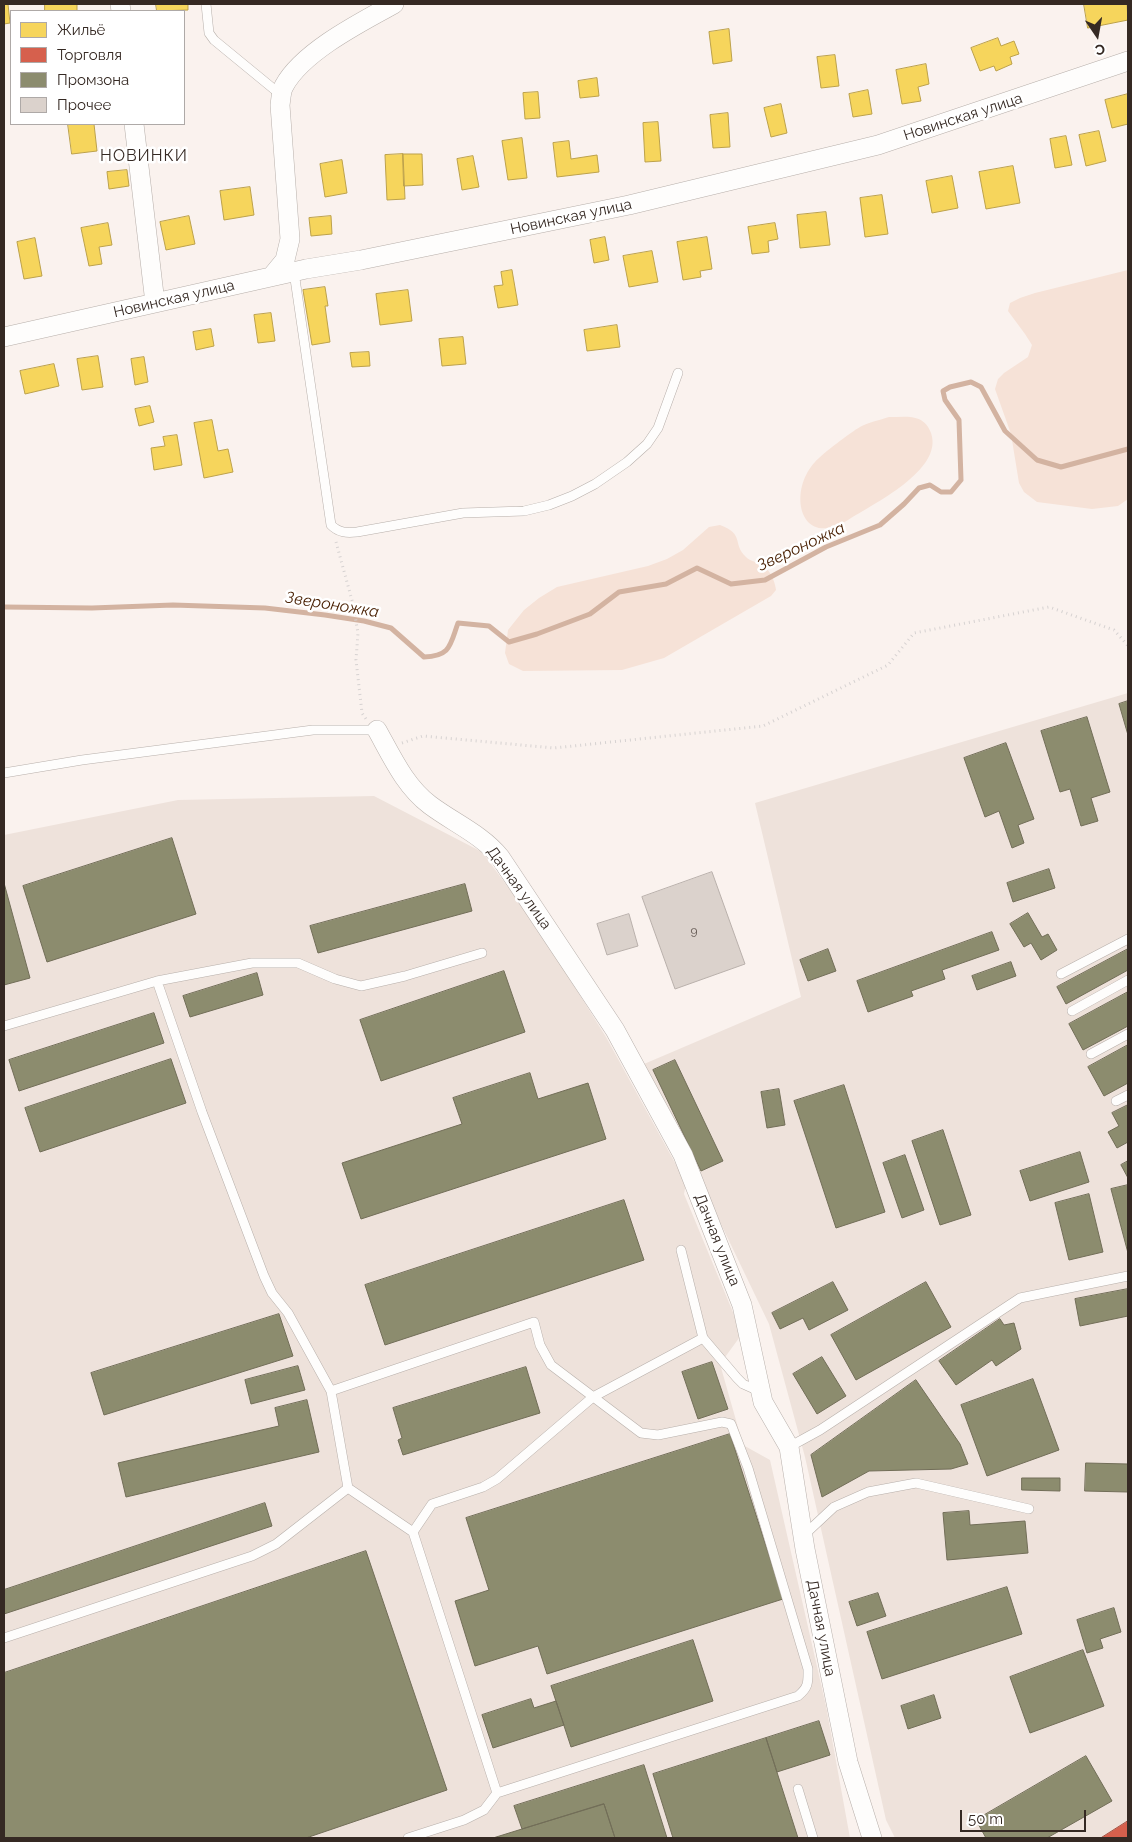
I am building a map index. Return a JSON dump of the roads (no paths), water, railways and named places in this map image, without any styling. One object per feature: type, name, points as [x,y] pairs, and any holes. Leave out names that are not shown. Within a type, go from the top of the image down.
[{"type":"street","points":[[272,277],[285,260],[290,239],[280,105],[283,88],[294,72],[315,52],[358,24],[394,4]]},
{"type":"street","name":"Новинская улица","points":[[4,337],[294,272],[629,205],[878,144],[1128,61]]},
{"type":"street","points":[[134,125],[155,303]]},
{"type":"street","points":[[290,239],[304,260],[321,267]]},
{"type":"street","name":"Дачная улица","points":[[377,730],[405,780],[418,795],[490,845],[495,851],[615,1030],[686,1164],[742,1305],[764,1402],[789,1447],[848,1762],[872,1838]]},
{"type":"lane","points":[[206,4],[209,33],[214,40],[281,95]]},
{"type":"lane","points":[[294,272],[331,525],[336,530],[347,533],[463,513],[524,511],[549,505],[572,496],[595,484],[627,462],[647,444],[658,428],[678,373]]},
{"type":"lane","points":[[4,773],[82,760],[314,730],[377,730]]},
{"type":"lane","points":[[1061,974],[1128,939]]},
{"type":"lane","points":[[4,1026],[157,981],[252,963],[298,963],[335,979],[361,986],[405,976],[482,953]]},
{"type":"lane","points":[[1072,1011],[1128,980]]},
{"type":"lane","points":[[157,981],[202,1112],[264,1276],[272,1293],[288,1313],[330,1391],[348,1488],[413,1532],[496,1793]]},
{"type":"lane","points":[[1091,1054],[1128,1034]]},
{"type":"lane","points":[[1116,1101],[1128,1095]]},
{"type":"lane","points":[[681,1250],[703,1338],[743,1384],[761,1392]]},
{"type":"lane","points":[[789,1447],[820,1430],[1020,1298],[1128,1276]]},
{"type":"lane","points":[[330,1391],[534,1322],[540,1345],[551,1365],[640,1433],[658,1434],[722,1422],[731,1424],[754,1487],[808,1669],[808,1682],[805,1690],[798,1696],[496,1793],[484,1810],[464,1820],[408,1838]]},
{"type":"lane","points":[[413,1532],[432,1504],[475,1490],[498,1479],[593,1397],[703,1338]]},
{"type":"lane","points":[[804,1535],[834,1508],[868,1492],[916,1483],[1028,1509]]},
{"type":"lane","points":[[4,1638],[252,1556],[276,1544],[348,1488]]},
{"type":"lane","points":[[798,1789],[813,1838]]},
{"type":"waterway","name":"Звероножка","points":[[4,607],[92,608],[173,605],[265,608],[364,621],[391,628],[424,657],[433,656],[445,652],[451,643],[458,623],[489,626],[509,642],[537,634],[590,614],[619,592],[666,584],[697,568],[731,584],[765,580],[826,547],[880,525],[919,488],[930,485],[941,492],[951,492],[961,480],[959,420],[945,400],[943,391],[950,387],[971,382],[981,387],[1005,431],[1037,460],[1061,467],[1128,449]]},
{"type":"district","name":"НОВИНКИ","points":[[144,156]]}]
